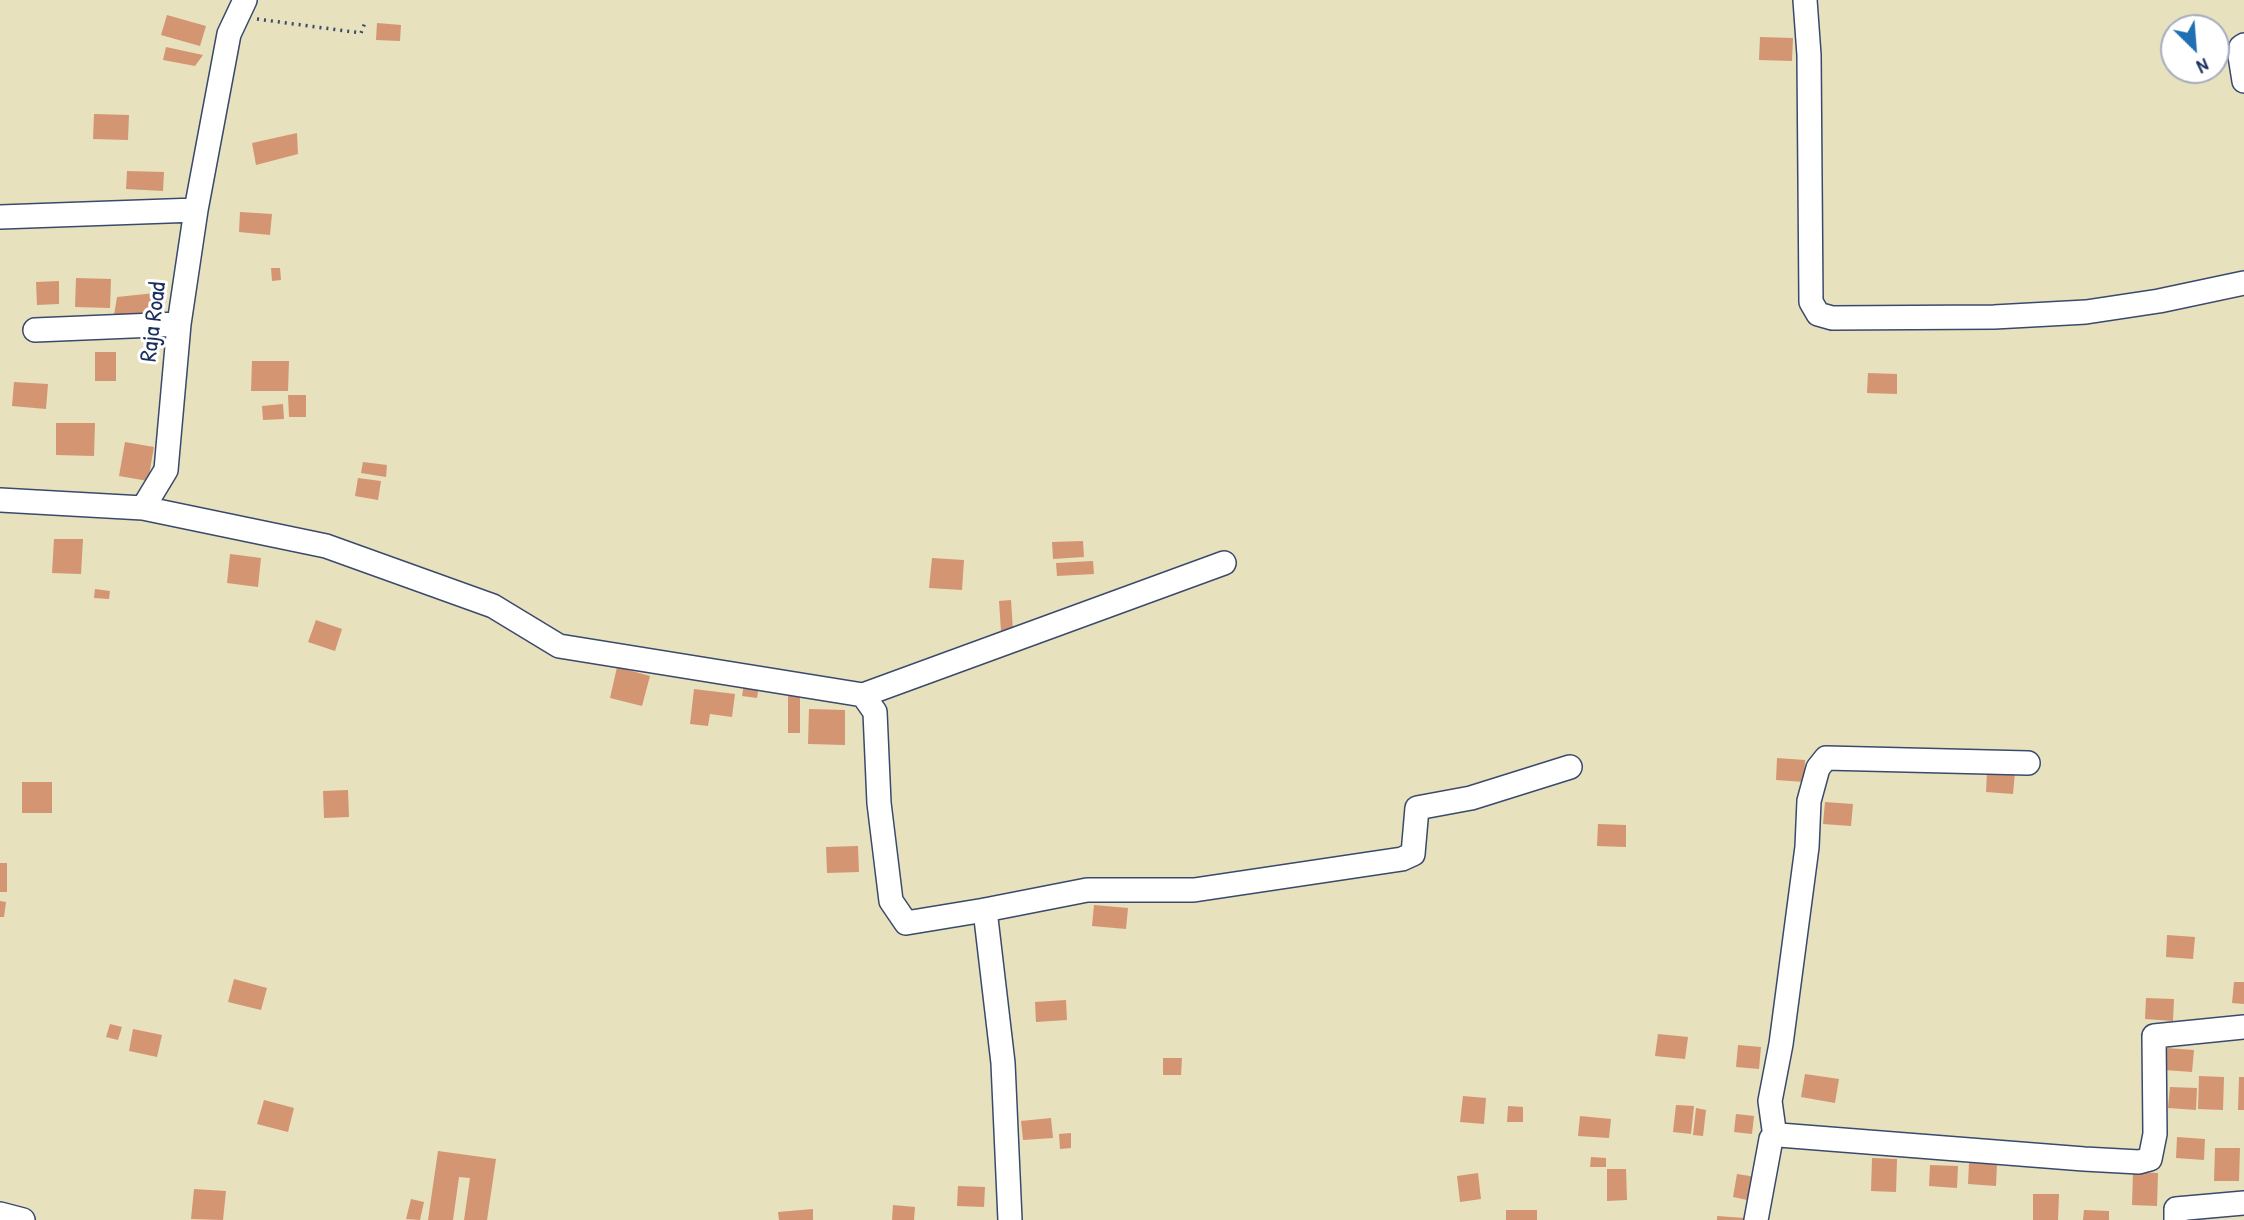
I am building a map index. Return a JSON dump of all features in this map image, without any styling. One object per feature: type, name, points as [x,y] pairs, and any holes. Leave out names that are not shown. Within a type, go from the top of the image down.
[{"type":"street","points":[[1805,0],[1809,55],[1811,302],[1818,314],[1832,318],[1994,317],[2086,312],[2159,301],[2244,283]]},
{"type":"street","name":"Raja Road","points":[[143,508],[166,470],[179,324],[196,210],[229,34],[241,8]]},
{"type":"street","points":[[2244,45],[2241,47],[2240,56],[2244,81]]},
{"type":"street","points":[[0,217],[196,210]]},
{"type":"street","points":[[35,330],[179,324]]},
{"type":"street","points":[[0,500],[143,508],[326,546],[493,606],[559,646],[863,695],[1224,563]]},
{"type":"street","points":[[863,695],[875,712],[879,803],[891,901],[906,923],[1087,890],[1194,890],[1402,859],[1413,854],[1418,808],[1471,798],[1570,767]]},
{"type":"street","points":[[1775,1137],[1770,1101],[1781,1044],[1807,847],[1809,801],[1818,768],[1826,758],[2028,762]]},
{"type":"street","points":[[985,910],[1003,1062],[1010,1220]]},
{"type":"street","points":[[1756,1220],[1771,1139],[1779,1135],[1959,1151],[2139,1162],[2150,1159],[2155,1134],[2154,1036],[2244,1027]]},
{"type":"street","points":[[2176,1220],[2176,1209],[2244,1203]]},
{"type":"street","points":[[0,1214],[23,1220]]},
{"type":"path","points":[[241,8],[361,33],[366,20]]},
{"type":"building","points":[[167,15],[206,26],[200,46],[161,35]]},
{"type":"building","points":[[377,23],[401,25],[400,41],[376,40]]},
{"type":"building","points":[[1760,37],[1793,38],[1792,61],[1759,60]]},
{"type":"building","points":[[166,47],[203,55],[195,66],[163,60]]},
{"type":"building","points":[[94,114],[129,115],[128,140],[93,139]]},
{"type":"building","points":[[297,133],[298,154],[256,165],[252,143]]},
{"type":"building","points":[[127,171],[164,172],[163,191],[126,189]]},
{"type":"building","points":[[240,212],[272,214],[270,235],[239,232]]},
{"type":"building","points":[[271,268],[280,268],[281,280],[272,281]]},
{"type":"building","points":[[76,278],[111,279],[110,308],[75,307]]},
{"type":"building","points":[[59,281],[59,304],[37,305],[36,282]]},
{"type":"building","points":[[155,293],[157,316],[113,321],[117,297]]},
{"type":"building","points":[[95,352],[116,352],[116,381],[95,381]]},
{"type":"building","points":[[252,361],[289,361],[288,391],[251,391]]},
{"type":"building","points":[[1868,373],[1897,374],[1897,394],[1867,393]]},
{"type":"building","points":[[14,382],[48,384],[46,409],[12,406]]},
{"type":"building","points":[[288,395],[306,395],[306,417],[289,417]]},
{"type":"building","points":[[283,404],[284,419],[263,420],[262,406]]},
{"type":"building","points":[[56,423],[95,423],[94,456],[56,455]]},
{"type":"building","points":[[125,442],[154,447],[148,481],[119,476]]},
{"type":"building","points":[[363,462],[387,465],[386,477],[361,473]]},
{"type":"building","points":[[358,478],[381,481],[378,500],[355,496]]},
{"type":"building","points":[[54,539],[83,539],[81,574],[52,573]]},
{"type":"building","points":[[1083,541],[1084,557],[1053,559],[1052,542]]},
{"type":"building","points":[[230,554],[261,558],[258,587],[227,583]]},
{"type":"building","points":[[932,558],[964,560],[962,590],[929,588]]},
{"type":"building","points":[[1093,561],[1094,574],[1057,576],[1056,563]]},
{"type":"building","points":[[95,589],[110,591],[109,599],[94,598]]},
{"type":"building","points":[[1011,600],[1013,631],[1001,631],[999,601]]},
{"type":"building","points":[[316,620],[342,629],[335,651],[308,642]]},
{"type":"building","points":[[617,667],[650,676],[642,706],[610,698]]},
{"type":"building","points":[[744,684],[759,686],[757,698],[742,696]]},
{"type":"building","points":[[694,689],[735,694],[732,717],[710,714],[708,726],[690,724]]},
{"type":"building","points":[[788,694],[800,695],[800,733],[788,733]]},
{"type":"building","points":[[809,709],[845,710],[845,745],[808,744]]},
{"type":"building","points":[[1777,758],[1805,760],[1804,782],[1776,780]]},
{"type":"building","points":[[1987,771],[2015,772],[2013,794],[1986,792]]},
{"type":"building","points":[[22,782],[52,782],[52,813],[22,813]]},
{"type":"building","points":[[348,790],[349,817],[324,818],[323,791]]},
{"type":"building","points":[[1825,802],[1853,804],[1851,826],[1823,824]]},
{"type":"building","points":[[1598,824],[1626,825],[1626,847],[1597,846]]},
{"type":"building","points":[[858,846],[859,872],[827,873],[826,847]]},
{"type":"building","points":[[0,863],[7,863],[7,892],[0,892]]},
{"type":"building","points":[[0,901],[6,902],[4,917],[0,917]]},
{"type":"building","points":[[1094,905],[1128,908],[1126,929],[1092,926]]},
{"type":"building","points":[[2167,935],[2195,937],[2193,959],[2166,957]]},
{"type":"building","points":[[234,979],[267,988],[261,1010],[228,1002]]},
{"type":"building","points":[[2234,982],[2244,982],[2244,1004],[2232,1003]]},
{"type":"building","points":[[2146,998],[2174,999],[2173,1021],[2145,1019]]},
{"type":"building","points":[[1066,1000],[1067,1020],[1036,1022],[1035,1002]]},
{"type":"building","points":[[110,1024],[122,1027],[118,1040],[106,1037]]},
{"type":"building","points":[[133,1029],[162,1035],[157,1057],[129,1051]]},
{"type":"building","points":[[1658,1034],[1688,1037],[1685,1059],[1655,1056]]},
{"type":"building","points":[[1738,1045],[1761,1047],[1759,1069],[1736,1067]]},
{"type":"building","points":[[2166,1048],[2194,1050],[2192,1072],[2164,1070]]},
{"type":"building","points":[[1163,1058],[1182,1058],[1181,1075],[1163,1075]]},
{"type":"building","points":[[1805,1074],[1839,1079],[1835,1103],[1801,1097]]},
{"type":"building","points":[[2199,1076],[2224,1077],[2223,1110],[2198,1109]]},
{"type":"building","points":[[2239,1077],[2244,1077],[2244,1110],[2238,1110]]},
{"type":"building","points":[[2170,1087],[2197,1088],[2196,1110],[2168,1108]]},
{"type":"building","points":[[1463,1096],[1486,1098],[1484,1124],[1460,1122]]},
{"type":"building","points":[[264,1100],[294,1108],[288,1132],[257,1124]]},
{"type":"building","points":[[1676,1105],[1694,1106],[1691,1134],[1673,1132]]},
{"type":"building","points":[[1508,1106],[1523,1107],[1523,1122],[1507,1122]]},
{"type":"building","points":[[1696,1108],[1706,1110],[1703,1136],[1693,1135]]},
{"type":"building","points":[[1736,1114],[1754,1116],[1752,1134],[1734,1132]]},
{"type":"building","points":[[1580,1116],[1611,1119],[1609,1138],[1578,1136]]},
{"type":"building","points":[[1051,1118],[1053,1138],[1023,1140],[1021,1121]]},
{"type":"building","points":[[1071,1133],[1071,1148],[1060,1149],[1059,1134]]},
{"type":"building","points":[[2177,1137],[2205,1139],[2204,1160],[2176,1158]]},
{"type":"building","points":[[2215,1148],[2240,1148],[2239,1181],[2214,1181]]},
{"type":"building","points":[[438,1151],[496,1159],[487,1220],[464,1220],[470,1178],[459,1177],[453,1220],[428,1220]]},
{"type":"building","points":[[1591,1157],[1606,1158],[1606,1167],[1590,1167]]},
{"type":"building","points":[[1872,1158],[1897,1159],[1896,1192],[1871,1191]]},
{"type":"building","points":[[1969,1163],[1997,1164],[1996,1186],[1968,1184]]},
{"type":"building","points":[[1930,1165],[1958,1166],[1957,1188],[1929,1186]]},
{"type":"building","points":[[1607,1169],[1626,1169],[1627,1200],[1607,1201]]},
{"type":"building","points":[[2133,1172],[2158,1173],[2157,1206],[2132,1205]]},
{"type":"building","points":[[1478,1173],[1481,1199],[1460,1202],[1457,1176]]},
{"type":"building","points":[[1737,1174],[1756,1177],[1752,1201],[1733,1197]]},
{"type":"building","points":[[958,1186],[985,1187],[984,1207],[957,1206]]},
{"type":"building","points":[[194,1189],[226,1191],[223,1220],[191,1219]]},
{"type":"building","points":[[2033,1194],[2059,1194],[2058,1220],[2033,1220]]},
{"type":"building","points":[[411,1199],[424,1202],[420,1220],[406,1219]]},
{"type":"building","points":[[893,1205],[915,1207],[914,1220],[892,1220]]},
{"type":"building","points":[[813,1209],[813,1220],[779,1220],[778,1212]]},
{"type":"building","points":[[1506,1210],[1537,1210],[1537,1220],[1506,1220]]},
{"type":"building","points":[[2084,1210],[2109,1211],[2109,1220],[2083,1220]]},
{"type":"building","points":[[1717,1216],[1745,1218],[1745,1220],[1717,1220]]}]
